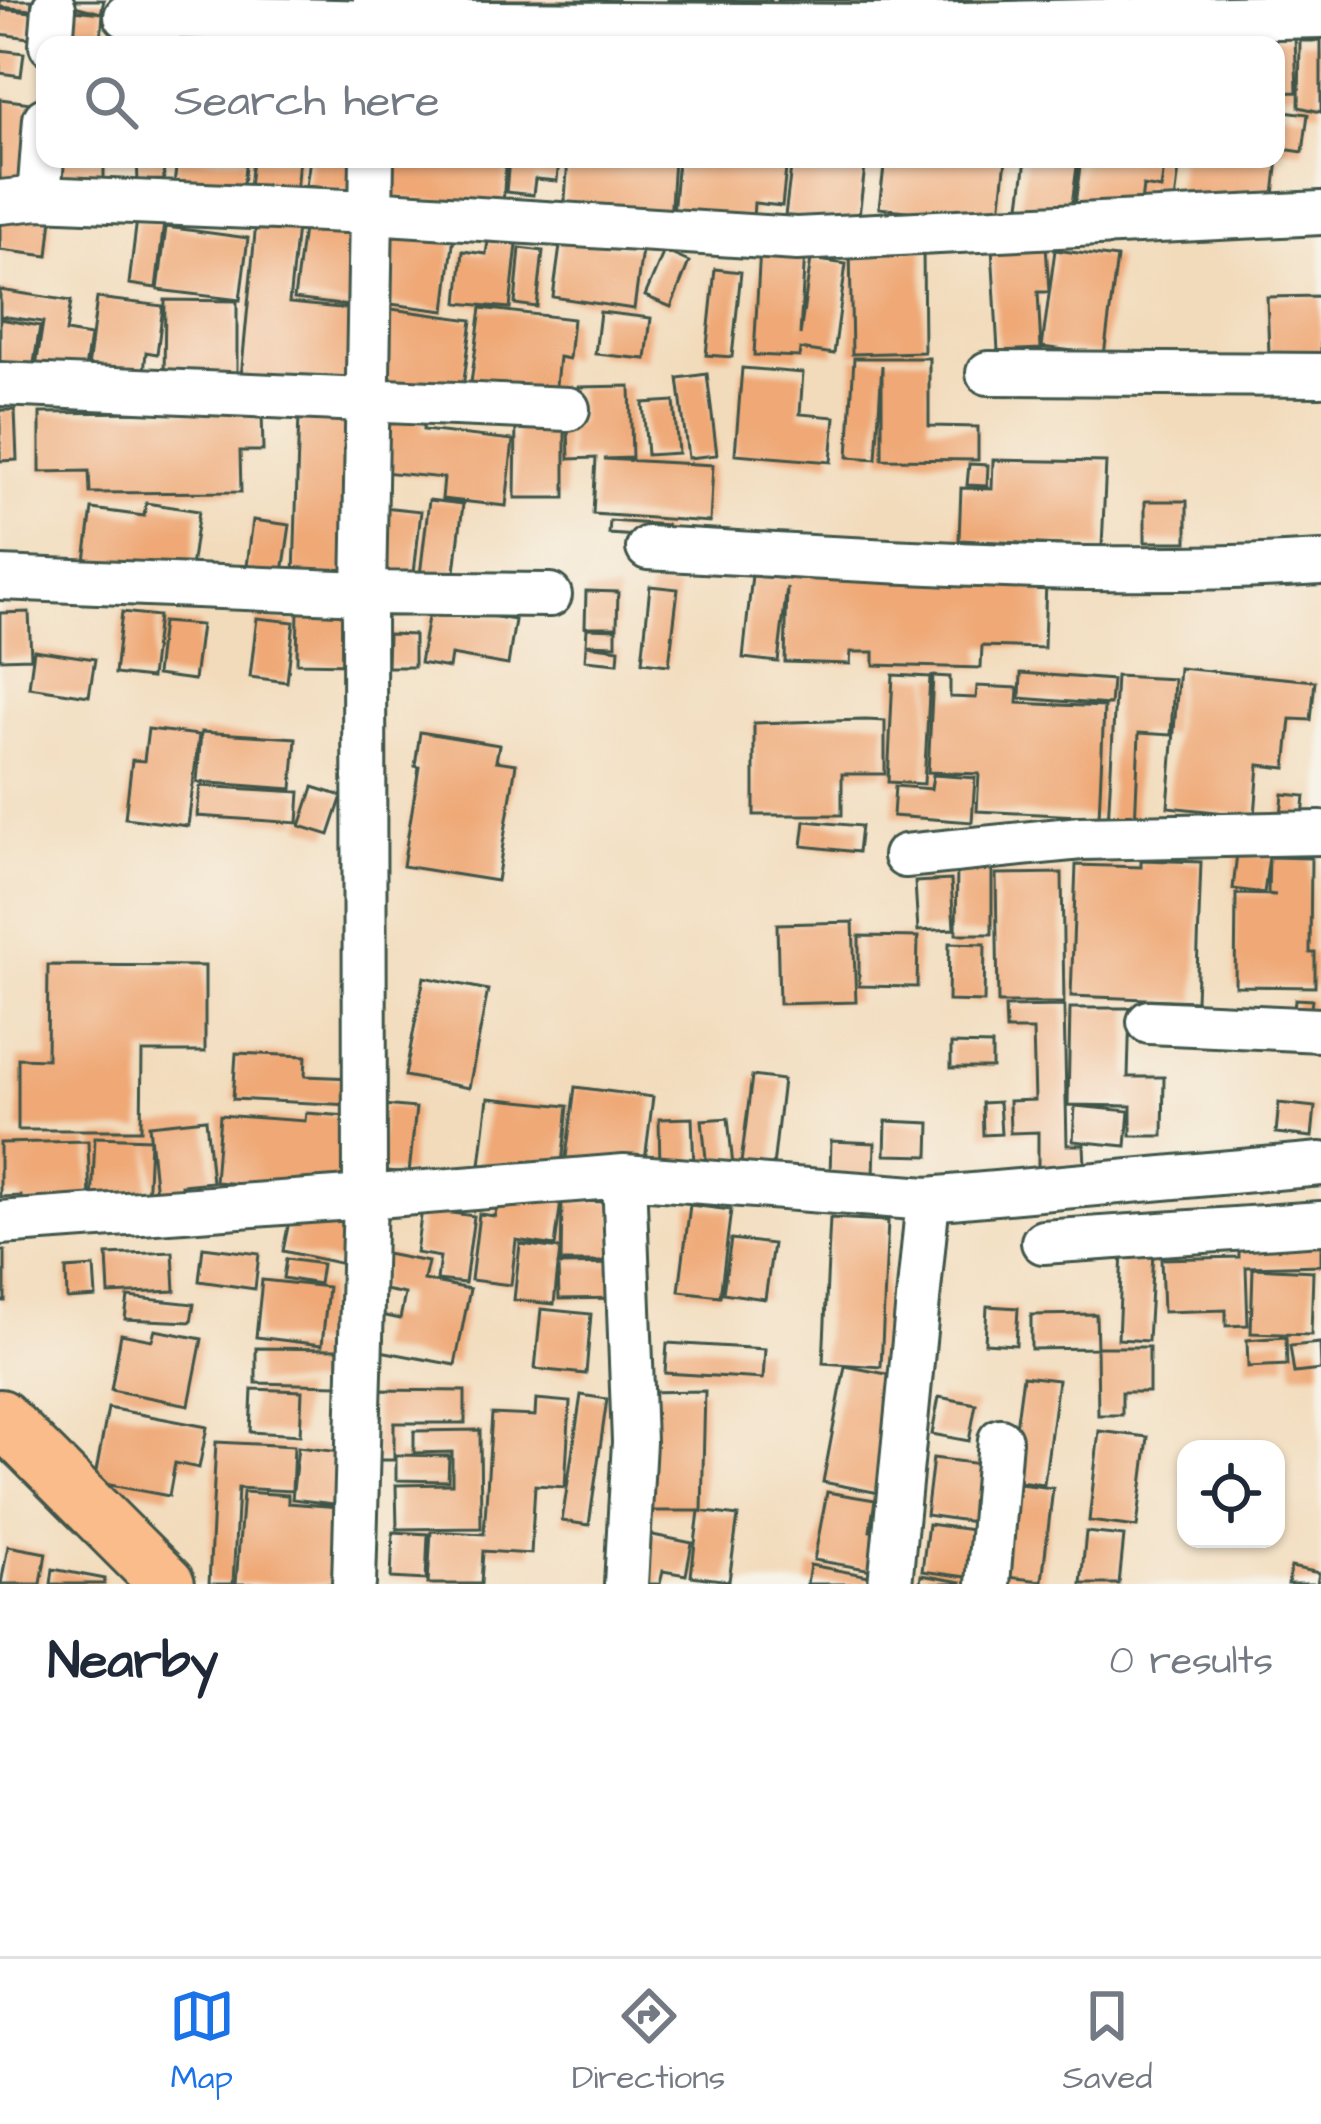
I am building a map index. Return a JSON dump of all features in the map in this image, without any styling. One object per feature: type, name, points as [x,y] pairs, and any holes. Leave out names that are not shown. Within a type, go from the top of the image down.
[{"type":"main road","points":[[0,1417],[167,1584]]},
{"type":"street","points":[[126,16],[872,26],[1321,16]]},
{"type":"street","points":[[36,147],[19,200],[370,212],[797,239],[1321,213]]},
{"type":"street","points":[[354,1584],[364,1197],[364,593],[372,168]]},
{"type":"street","points":[[988,373],[1321,375]]},
{"type":"street","points":[[0,384],[568,409]]},
{"type":"street","points":[[648,548],[999,567],[1240,568],[1321,563]]},
{"type":"street","points":[[0,578],[364,593],[550,595]]},
{"type":"street","points":[[905,856],[1081,838],[1321,833]]},
{"type":"street","points":[[1149,1022],[1321,1030]]},
{"type":"street","points":[[0,1223],[624,1176],[928,1199],[1321,1164]]},
{"type":"street","points":[[624,1176],[634,1442],[626,1584]]},
{"type":"street","points":[[890,1584],[928,1199]]},
{"type":"street","points":[[1043,1242],[1321,1223]]},
{"type":"street","points":[[988,1584],[1000,1440]]},
{"type":"building","points":[[0,0],[32,0],[31,10],[0,7]]},
{"type":"building","points":[[52,0],[104,0],[101,13]]},
{"type":"building","points":[[470,0],[618,0],[617,13],[470,4]]},
{"type":"building","points":[[668,0],[771,0],[769,14],[667,10]]},
{"type":"building","points":[[778,0],[903,0],[902,13]]},
{"type":"building","points":[[986,0],[986,9],[911,3]]},
{"type":"building","points":[[0,9],[32,12],[29,38],[0,34]]},
{"type":"building","points":[[63,9],[103,13],[101,36],[60,36]]},
{"type":"building","points":[[176,24],[284,35],[284,36],[175,36]]},
{"type":"building","points":[[1077,34],[1125,34],[1125,36]]},
{"type":"building","points":[[1285,37],[1295,37],[1297,92],[1285,93]]},
{"type":"building","points":[[1300,41],[1321,41],[1321,112],[1299,107]]},
{"type":"building","points":[[0,50],[24,53],[21,76],[0,73]]},
{"type":"building","points":[[0,99],[31,103],[21,190],[0,188]]},
{"type":"building","points":[[1285,111],[1308,114],[1303,152],[1285,149]]},
{"type":"building","points":[[58,168],[104,168],[104,181],[59,181]]},
{"type":"building","points":[[137,168],[163,168],[164,180],[138,181]]},
{"type":"building","points":[[176,168],[245,168],[242,193],[174,186]]},
{"type":"building","points":[[251,168],[298,168],[296,192],[249,188]]},
{"type":"building","points":[[309,168],[358,168],[355,191],[306,186]]},
{"type":"building","points":[[385,168],[505,168],[503,206],[383,197]]},
{"type":"building","points":[[508,168],[558,168],[557,181],[535,179],[533,195],[506,192]]},
{"type":"building","points":[[567,168],[673,168],[670,220],[564,212]]},
{"type":"building","points":[[677,168],[786,168],[782,206],[754,203],[753,218],[673,215]]},
{"type":"building","points":[[791,168],[865,168],[858,224],[785,216]]},
{"type":"building","points":[[884,168],[1005,168],[999,221],[879,208]]},
{"type":"building","points":[[1025,168],[1077,168],[1070,219],[1019,213]]},
{"type":"building","points":[[1080,168],[1164,168],[1161,189],[1143,186],[1139,220],[1074,212]]},
{"type":"building","points":[[1179,168],[1277,168],[1272,213],[1175,202]]},
{"type":"building","points":[[0,211],[52,218],[48,256],[0,250]]},
{"type":"building","points":[[137,219],[164,223],[156,288],[129,284]]},
{"type":"building","points":[[304,221],[359,229],[349,306],[294,299]]},
{"type":"building","points":[[256,223],[297,227],[289,303],[360,310],[353,388],[241,377]]},
{"type":"building","points":[[384,226],[454,235],[445,311],[375,302]]},
{"type":"building","points":[[166,227],[248,238],[240,300],[158,290]]},
{"type":"building","points":[[561,239],[642,250],[634,309],[553,297]]},
{"type":"building","points":[[488,241],[517,244],[510,308],[458,303],[463,251],[486,254]]},
{"type":"building","points":[[1046,245],[1049,292],[1038,292],[1041,349],[998,351],[992,248]]},
{"type":"building","points":[[520,248],[543,251],[537,307],[515,304]]},
{"type":"building","points":[[760,248],[805,251],[800,335],[811,259],[846,264],[834,354],[800,349],[799,357],[754,355]]},
{"type":"building","points":[[923,248],[924,352],[852,354],[850,249]]},
{"type":"building","points":[[1055,250],[1117,258],[1104,355],[1042,347]]},
{"type":"building","points":[[664,251],[689,262],[671,307],[645,296]]},
{"type":"building","points":[[715,269],[741,272],[732,357],[706,355]]},
{"type":"building","points":[[0,290],[71,301],[66,332],[90,336],[83,382],[35,374],[43,322],[0,316]]},
{"type":"building","points":[[1321,296],[1321,353],[1269,354],[1267,297]]},
{"type":"building","points":[[97,298],[163,306],[157,354],[146,352],[143,383],[87,376]]},
{"type":"building","points":[[165,300],[237,301],[237,379],[164,379]]},
{"type":"building","points":[[384,308],[472,320],[462,395],[374,384]]},
{"type":"building","points":[[481,308],[573,319],[569,359],[559,357],[555,394],[471,383]]},
{"type":"building","points":[[600,312],[651,318],[646,359],[595,354]]},
{"type":"building","points":[[0,319],[40,326],[31,381],[0,376]]},
{"type":"building","points":[[854,358],[929,358],[929,426],[978,427],[978,460],[882,459],[882,365],[876,459],[848,457]]},
{"type":"building","points":[[742,368],[803,373],[800,414],[835,417],[831,462],[735,454]]},
{"type":"building","points":[[707,374],[717,455],[688,458],[678,378]]},
{"type":"building","points":[[630,386],[632,458],[604,459],[713,465],[710,522],[593,514],[596,458],[569,459],[568,425],[579,424],[578,387]]},
{"type":"building","points":[[674,401],[678,453],[647,455],[643,403]]},
{"type":"building","points":[[0,410],[15,410],[17,460],[0,461]]},
{"type":"building","points":[[262,411],[263,451],[240,451],[241,492],[90,493],[89,471],[40,472],[40,413]]},
{"type":"building","points":[[299,413],[354,414],[350,577],[294,576]]},
{"type":"building","points":[[379,416],[424,421],[423,430],[513,440],[506,506],[442,499],[444,478],[373,471]]},
{"type":"building","points":[[516,419],[565,420],[565,498],[515,498]]},
{"type":"building","points":[[993,460],[1106,462],[1102,547],[959,540],[961,488],[992,489]]},
{"type":"building","points":[[969,464],[988,465],[987,486],[967,485]]},
{"type":"building","points":[[429,500],[463,504],[454,580],[420,575]]},
{"type":"building","points":[[1145,501],[1187,501],[1187,542],[1145,542]]},
{"type":"building","points":[[146,503],[199,511],[189,582],[84,568],[92,509],[144,516]]},
{"type":"building","points":[[383,507],[421,511],[413,582],[375,578]]},
{"type":"building","points":[[253,520],[290,525],[282,579],[246,574]]},
{"type":"building","points":[[610,521],[667,525],[667,538],[609,534]]},
{"type":"building","points":[[788,570],[1046,578],[1044,648],[982,646],[981,668],[874,665],[874,652],[851,652],[850,664],[785,662],[787,587],[778,662],[743,658],[752,575],[788,579]]},
{"type":"building","points":[[650,586],[678,589],[669,665],[642,662]]},
{"type":"building","points":[[586,591],[618,592],[617,627],[585,627]]},
{"type":"building","points":[[430,606],[515,620],[508,665],[451,655],[449,668],[420,663]]},
{"type":"building","points":[[298,608],[353,609],[352,664],[297,663]]},
{"type":"building","points":[[29,612],[31,658],[0,659],[0,613]]},
{"type":"building","points":[[122,612],[158,616],[151,678],[115,674]]},
{"type":"building","points":[[257,618],[294,622],[287,682],[250,677]]},
{"type":"building","points":[[162,622],[201,625],[194,680],[156,675]]},
{"type":"building","points":[[587,628],[616,629],[616,645],[586,644]]},
{"type":"building","points":[[388,634],[414,635],[414,667],[387,667]]},
{"type":"building","points":[[586,645],[619,649],[618,663],[585,660]]},
{"type":"building","points":[[34,650],[95,659],[89,696],[29,687]]},
{"type":"building","points":[[1179,668],[1315,681],[1311,720],[1291,719],[1286,768],[1259,765],[1255,816],[1168,807]]},
{"type":"building","points":[[1021,673],[1112,680],[1110,705],[1020,698]]},
{"type":"building","points":[[893,675],[930,677],[924,784],[888,782]]},
{"type":"building","points":[[933,676],[950,677],[950,697],[976,698],[977,686],[1018,688],[1017,703],[1104,707],[1099,817],[977,811],[979,774],[928,772]]},
{"type":"building","points":[[1116,676],[1174,679],[1171,735],[1139,733],[1135,826],[1108,825]]},
{"type":"building","points":[[885,721],[885,774],[842,774],[842,815],[754,815],[754,723]]},
{"type":"building","points":[[148,729],[199,735],[188,826],[125,818],[132,760],[144,761]]},
{"type":"building","points":[[201,732],[296,738],[292,789],[197,782]]},
{"type":"building","points":[[420,732],[499,745],[496,761],[516,764],[497,881],[403,866]]},
{"type":"building","points":[[933,775],[975,778],[972,822],[893,816],[895,786],[931,789]]},
{"type":"building","points":[[200,786],[300,792],[298,823],[197,816]]},
{"type":"building","points":[[313,787],[342,796],[329,835],[300,826]]},
{"type":"building","points":[[1283,794],[1305,796],[1303,817],[1281,816]]},
{"type":"building","points":[[805,821],[861,826],[858,852],[802,846]]},
{"type":"building","points":[[1237,853],[1269,857],[1264,893],[1233,889]]},
{"type":"building","points":[[1269,857],[1311,858],[1310,953],[1315,953],[1315,987],[1235,986],[1236,894],[1276,895],[1268,894]]},
{"type":"building","points":[[1141,860],[1201,862],[1196,1001],[1071,996],[1076,865],[1141,867]]},
{"type":"building","points":[[957,867],[992,868],[992,934],[956,934]]},
{"type":"building","points":[[1062,873],[1064,1003],[998,1003],[996,874]]},
{"type":"building","points":[[951,880],[954,929],[918,931],[915,882]]},
{"type":"building","points":[[853,922],[856,1002],[779,1004],[777,924]]},
{"type":"building","points":[[859,936],[918,937],[917,987],[859,986]]},
{"type":"building","points":[[949,943],[985,944],[984,1002],[948,1001]]},
{"type":"building","points":[[48,965],[205,966],[205,1052],[142,1052],[141,1130],[18,1130],[18,1058],[47,1059]]},
{"type":"building","points":[[424,977],[488,990],[469,1088],[405,1076]]},
{"type":"building","points":[[1295,999],[1312,1000],[1309,1024],[1293,1022]]},
{"type":"building","points":[[1064,1006],[1067,1145],[1084,1145],[1085,1166],[1038,1167],[1038,1132],[1010,1133],[1009,1101],[1035,1100],[1033,1030],[1006,1030],[1005,1007]]},
{"type":"building","points":[[1070,1008],[1130,1008],[1128,1077],[1164,1077],[1163,1136],[1131,1136],[1131,1106],[1068,1105]]},
{"type":"building","points":[[951,1044],[992,1045],[992,1068],[951,1068]]},
{"type":"building","points":[[236,1053],[306,1056],[305,1076],[353,1078],[351,1105],[233,1099]]},
{"type":"building","points":[[752,1076],[783,1080],[773,1167],[741,1163]]},
{"type":"building","points":[[575,1087],[653,1097],[643,1175],[565,1165]]},
{"type":"building","points":[[488,1098],[568,1106],[561,1174],[480,1165]]},
{"type":"building","points":[[999,1102],[1001,1134],[983,1135],[982,1103]]},
{"type":"building","points":[[1279,1103],[1315,1107],[1312,1137],[1276,1133]]},
{"type":"building","points":[[383,1105],[416,1108],[409,1173],[376,1170]]},
{"type":"building","points":[[1075,1106],[1129,1111],[1126,1146],[1073,1141]]},
{"type":"building","points":[[306,1113],[347,1116],[342,1191],[215,1182],[220,1115],[305,1121]]},
{"type":"building","points":[[692,1118],[694,1166],[660,1167],[659,1119]]},
{"type":"building","points":[[728,1118],[733,1166],[707,1168],[702,1120]]},
{"type":"building","points":[[206,1119],[212,1182],[181,1185],[183,1203],[157,1206],[149,1125]]},
{"type":"building","points":[[886,1121],[930,1123],[929,1156],[885,1155]]},
{"type":"building","points":[[95,1137],[150,1139],[147,1207],[92,1205]]},
{"type":"building","points":[[88,1141],[90,1203],[22,1205],[21,1196],[0,1197],[0,1143]]},
{"type":"building","points":[[831,1141],[875,1143],[874,1176],[830,1175]]},
{"type":"building","points":[[498,1193],[561,1201],[555,1246],[516,1240],[511,1285],[471,1280],[479,1214],[495,1216]]},
{"type":"building","points":[[562,1201],[615,1202],[614,1262],[561,1262]]},
{"type":"building","points":[[690,1205],[731,1210],[720,1296],[679,1291]]},
{"type":"building","points":[[292,1207],[352,1219],[343,1264],[283,1251]]},
{"type":"building","points":[[422,1209],[474,1216],[465,1283],[437,1280],[440,1257],[416,1253]]},
{"type":"building","points":[[830,1218],[888,1221],[881,1367],[823,1363]]},
{"type":"building","points":[[1321,1238],[1321,1265],[1246,1267],[1248,1325],[1226,1326],[1226,1310],[1163,1312],[1161,1259],[1239,1257],[1239,1240]]},
{"type":"building","points":[[731,1239],[773,1244],[765,1299],[723,1293]]},
{"type":"building","points":[[520,1244],[560,1249],[554,1304],[514,1300]]},
{"type":"building","points":[[203,1247],[259,1254],[255,1289],[199,1281]]},
{"type":"building","points":[[0,1251],[5,1251],[5,1301],[0,1301]]},
{"type":"building","points":[[1122,1251],[1153,1252],[1148,1341],[1118,1339]]},
{"type":"building","points":[[173,1252],[175,1291],[109,1294],[107,1255]]},
{"type":"building","points":[[386,1254],[428,1262],[424,1280],[470,1289],[455,1365],[375,1350],[381,1315],[400,1319],[405,1294],[379,1289]]},
{"type":"building","points":[[286,1259],[322,1264],[319,1284],[283,1278]]},
{"type":"building","points":[[621,1264],[622,1298],[559,1299],[558,1265]]},
{"type":"building","points":[[94,1267],[96,1297],[67,1299],[66,1269]]},
{"type":"building","points":[[1253,1268],[1313,1271],[1311,1335],[1251,1333]]},
{"type":"building","points":[[262,1280],[328,1287],[322,1345],[256,1337]]},
{"type":"building","points":[[128,1297],[194,1304],[191,1322],[125,1319]]},
{"type":"building","points":[[987,1306],[1018,1308],[1016,1345],[985,1343]]},
{"type":"building","points":[[541,1309],[591,1314],[586,1374],[535,1369]]},
{"type":"building","points":[[1096,1314],[1097,1348],[1031,1349],[1031,1315]]},
{"type":"building","points":[[155,1330],[202,1339],[189,1405],[111,1390],[121,1334],[152,1340]]},
{"type":"building","points":[[1286,1337],[1287,1365],[1248,1367],[1247,1340]]},
{"type":"building","points":[[667,1343],[765,1349],[763,1379],[665,1373]]},
{"type":"building","points":[[1320,1343],[1321,1370],[1294,1373],[1290,1346]]},
{"type":"building","points":[[1097,1347],[1149,1347],[1149,1392],[1122,1392],[1122,1415],[1098,1415]]},
{"type":"building","points":[[256,1348],[338,1349],[338,1385],[256,1383]]},
{"type":"building","points":[[845,1366],[907,1378],[884,1494],[823,1482]]},
{"type":"building","points":[[1023,1376],[1058,1380],[1044,1484],[1009,1480]]},
{"type":"building","points":[[252,1389],[302,1391],[300,1435],[250,1432]]},
{"type":"building","points":[[375,1390],[465,1391],[465,1423],[394,1423],[394,1460],[374,1460]]},
{"type":"building","points":[[705,1391],[702,1511],[643,1511],[642,1392]]},
{"type":"building","points":[[581,1395],[607,1399],[589,1525],[562,1521]]},
{"type":"building","points":[[939,1397],[976,1404],[969,1441],[932,1434]]},
{"type":"building","points":[[536,1399],[570,1402],[565,1487],[535,1485],[531,1554],[483,1551],[481,1584],[428,1584],[431,1531],[484,1534],[492,1414],[535,1416]]},
{"type":"building","points":[[108,1408],[207,1427],[199,1468],[175,1463],[169,1496],[94,1482]]},
{"type":"building","points":[[480,1430],[481,1528],[397,1529],[396,1485],[452,1484],[452,1452],[414,1453],[414,1431]]},
{"type":"building","points":[[1099,1431],[1148,1437],[1137,1527],[1089,1521]]},
{"type":"building","points":[[216,1442],[294,1446],[292,1491],[238,1488],[233,1584],[209,1584]]},
{"type":"building","points":[[298,1447],[340,1452],[334,1504],[292,1499]]},
{"type":"building","points":[[396,1455],[449,1456],[448,1481],[396,1480]]},
{"type":"building","points":[[933,1458],[988,1465],[981,1523],[926,1515]]},
{"type":"building","points":[[1010,1483],[1053,1488],[1042,1581],[999,1576]]},
{"type":"building","points":[[243,1492],[288,1495],[288,1503],[340,1507],[344,1584],[236,1584]]},
{"type":"building","points":[[827,1492],[875,1500],[870,1531],[891,1534],[884,1572],[814,1560]]},
{"type":"building","points":[[699,1511],[738,1516],[729,1581],[691,1576]]},
{"type":"building","points":[[928,1524],[980,1531],[974,1578],[922,1571]]},
{"type":"building","points":[[393,1532],[428,1534],[426,1580],[391,1578]]},
{"type":"building","points":[[1086,1532],[1124,1536],[1119,1584],[1081,1584]]},
{"type":"building","points":[[648,1534],[692,1543],[686,1575],[663,1571],[660,1584],[638,1584]]},
{"type":"building","points":[[8,1546],[46,1553],[41,1584],[1,1584]]},
{"type":"building","points":[[810,1565],[869,1576],[868,1584],[807,1584]]},
{"type":"building","points":[[1291,1567],[1319,1573],[1317,1584],[1288,1584]]},
{"type":"building","points":[[53,1569],[105,1579],[104,1584],[51,1584]]},
{"type":"building","points":[[921,1575],[961,1582],[920,1584]]}]
